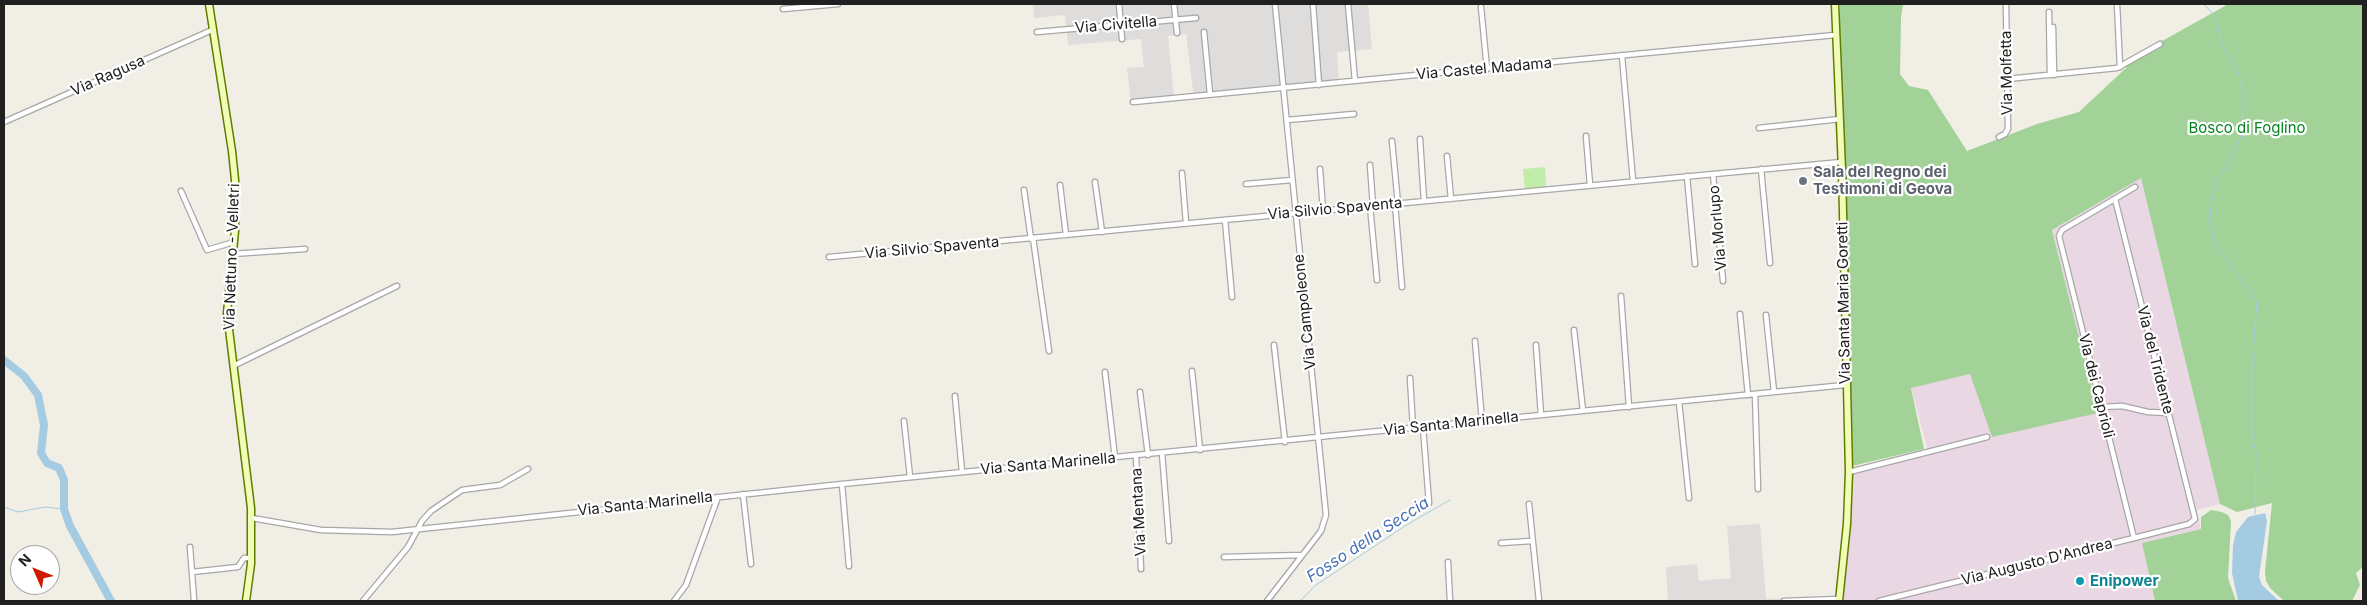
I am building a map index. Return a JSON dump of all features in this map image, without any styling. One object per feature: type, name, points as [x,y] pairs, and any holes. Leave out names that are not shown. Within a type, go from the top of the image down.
[{"type":"main road","name":"Via Nettuno - Velletri","points":[[209,4],[233,157],[236,201],[227,309],[252,518],[251,558],[246,601]]},
{"type":"main road","name":"Via Santa Maria Goretti","points":[[1835,4],[1842,162],[1848,472],[1847,524],[1839,600]]},
{"type":"street","points":[[784,9],[838,4]]},
{"type":"street","points":[[1119,4],[1122,38]]},
{"type":"street","points":[[1174,4],[1177,33]]},
{"type":"street","name":"Via Campoleone","points":[[1267,601],[1321,530],[1326,518],[1275,4]]},
{"type":"street","points":[[1313,4],[1319,85]]},
{"type":"street","points":[[1348,4],[1355,81]]},
{"type":"street","name":"Via Molfetta","points":[[1999,137],[2005,134],[2008,129],[2006,4]]},
{"type":"street","points":[[2117,4],[2120,67]]},
{"type":"street","points":[[1481,7],[1486,69]]},
{"type":"street","points":[[2050,12],[2052,75]]},
{"type":"street","name":"Via Civitella","points":[[1037,32],[1196,18]]},
{"type":"street","points":[[2052,75],[2053,27]]},
{"type":"street","name":"Via Ragusa","points":[[4,122],[212,30]]},
{"type":"street","points":[[1204,32],[1210,94]]},
{"type":"street","name":"Via Castel Madama","points":[[1133,102],[1835,36]]},
{"type":"street","points":[[2007,79],[2120,67],[2160,44]]},
{"type":"street","points":[[1622,56],[1633,181]]},
{"type":"street","points":[[1287,120],[1354,114]]},
{"type":"street","points":[[1759,128],[1840,119]]},
{"type":"street","points":[[1586,136],[1590,186]]},
{"type":"street","points":[[1420,139],[1424,201]]},
{"type":"street","points":[[1392,141],[1402,287]]},
{"type":"street","points":[[1447,156],[1451,199]]},
{"type":"street","name":"Via Silvio Spaventa","points":[[829,257],[1842,162]]},
{"type":"street","points":[[1370,164],[1371,206],[1377,280]]},
{"type":"street","points":[[1320,169],[1324,210]]},
{"type":"street","points":[[1760,169],[1770,263]]},
{"type":"street","points":[[1182,173],[1186,223]]},
{"type":"street","name":"Via Morlupo","points":[[1712,174],[1723,281]]},
{"type":"street","points":[[1687,176],[1695,264]]},
{"type":"street","points":[[1246,184],[1292,180]]},
{"type":"street","points":[[1095,182],[1102,232]]},
{"type":"street","points":[[1060,185],[1066,235]]},
{"type":"street","points":[[2115,199],[2135,187]]},
{"type":"street","points":[[1024,190],[1049,352]]},
{"type":"street","points":[[181,191],[207,250],[234,242]]},
{"type":"street","name":"Via dei Caprioli","points":[[2115,199],[2059,234],[2134,538]]},
{"type":"street","name":"Via del Tridente","points":[[2115,199],[2195,516],[2194,520]]},
{"type":"street","points":[[1225,220],[1232,297]]},
{"type":"street","points":[[232,254],[305,248]]},
{"type":"street","points":[[233,366],[397,286]]},
{"type":"street","points":[[1621,296],[1628,407]]},
{"type":"street","points":[[1740,314],[1748,395]]},
{"type":"street","points":[[1766,315],[1774,392]]},
{"type":"street","points":[[1574,330],[1582,411]]},
{"type":"street","points":[[1475,341],[1482,421]]},
{"type":"street","points":[[1274,345],[1285,442]]},
{"type":"street","points":[[1536,345],[1542,415]]},
{"type":"street","points":[[1192,370],[1200,450]]},
{"type":"street","points":[[1105,372],[1116,458]]},
{"type":"street","points":[[1410,378],[1413,428]]},
{"type":"street","name":"Via Santa Marinella","points":[[252,518],[324,531],[380,532],[418,529],[718,496],[1285,442],[1845,385]]},
{"type":"street","points":[[1140,392],[1148,455]]},
{"type":"street","points":[[1756,394],[1758,489]]},
{"type":"street","points":[[955,396],[962,472]]},
{"type":"street","points":[[1679,402],[1689,498]]},
{"type":"street","points":[[2101,407],[2122,406],[2148,412],[2168,413]]},
{"type":"street","points":[[904,421],[910,477]]},
{"type":"street","points":[[1423,427],[1429,503]]},
{"type":"street","points":[[1848,472],[1988,437]]},
{"type":"street","points":[[1162,453],[1169,542]]},
{"type":"street","name":"Via Mentana","points":[[1136,456],[1141,568]]},
{"type":"street","points":[[363,601],[408,547],[429,512],[460,491],[500,485],[528,469]]},
{"type":"street","points":[[842,484],[849,566]]},
{"type":"street","points":[[743,494],[751,564]]},
{"type":"street","points":[[674,601],[682,592],[718,496]]},
{"type":"street","points":[[1529,504],[1532,541],[1535,544],[1539,601]]},
{"type":"street","name":"Via Augusto D'Andrea","points":[[1880,601],[2134,538],[2188,524],[2194,520]]},
{"type":"street","points":[[1501,543],[1532,541]]},
{"type":"street","points":[[190,547],[194,600]]},
{"type":"street","points":[[1224,557],[1302,555]]},
{"type":"street","points":[[192,572],[238,567],[244,558],[251,558]]},
{"type":"street","points":[[1448,562],[1450,601]]},
{"type":"street","points":[[1784,601],[1839,600]]},
{"type":"shaded area","points":[[1033,4],[1368,4],[1372,49],[1337,52],[1339,85],[1194,99],[1186,34],[1168,36],[1174,99],[1131,104],[1127,68],[1144,67],[1141,39],[1068,45],[1065,15],[1034,18]]},
{"type":"shaded area","points":[[2141,178],[2220,504],[2197,510],[2201,529],[2142,543],[2155,601],[1841,601],[1850,535],[1852,475],[1929,455],[1911,387],[1970,374],[2098,413],[2052,230]]},
{"type":"shaded area","points":[[1760,524],[1766,599],[1795,598],[1795,601],[1668,601],[1666,567],[1697,564],[1699,581],[1731,578],[1727,526]]},
{"type":"green space","name":"Bosco di Foglino","points":[[1840,4],[1903,4],[1900,74],[1909,86],[1928,90],[1967,151],[2037,124],[2079,112],[2126,68],[2128,60],[2225,6],[2225,4],[2363,4],[2363,567],[2356,573],[2360,585],[2352,601],[2284,601],[2270,588],[2266,581],[2265,571],[2272,503],[2237,512],[2220,504],[2141,178],[2052,230],[2098,413],[1992,437],[1970,374],[1911,388],[1924,449],[1852,466],[1839,34]]},
{"type":"green space","points":[[1545,167],[1546,188],[1525,190],[1523,169]]},
{"type":"green space","points":[[2211,510],[2228,515],[2231,521],[2228,578],[2236,601],[2155,601],[2142,543],[2201,529],[2201,517]]},
{"type":"water","points":[[2265,513],[2267,521],[2259,577],[2262,585],[2279,601],[2238,601],[2232,573],[2233,545],[2236,532],[2248,517]]},
{"type":"waterway","points":[[2204,4],[2217,19],[2220,41],[2238,73],[2242,85],[2242,132],[2235,152],[2216,182],[2211,204],[2210,225],[2216,245],[2257,302],[2252,366],[2252,435],[2256,453],[2255,514]]},
{"type":"waterway","points":[[4,360],[24,376],[38,395],[44,425],[41,453],[47,463],[59,468],[64,480],[64,509],[70,526],[111,601]]},
{"type":"waterway","name":"Fosso della Seccia","points":[[1300,601],[1316,585],[1408,524],[1450,500]]},
{"type":"waterway","points":[[4,507],[18,512],[45,507],[64,509]]},
{"type":"place","name":"Sala del Regno dei Testimoni di Geova","points":[[1803,181]]},
{"type":"place","name":"Enipower","points":[[2080,581]]}]
